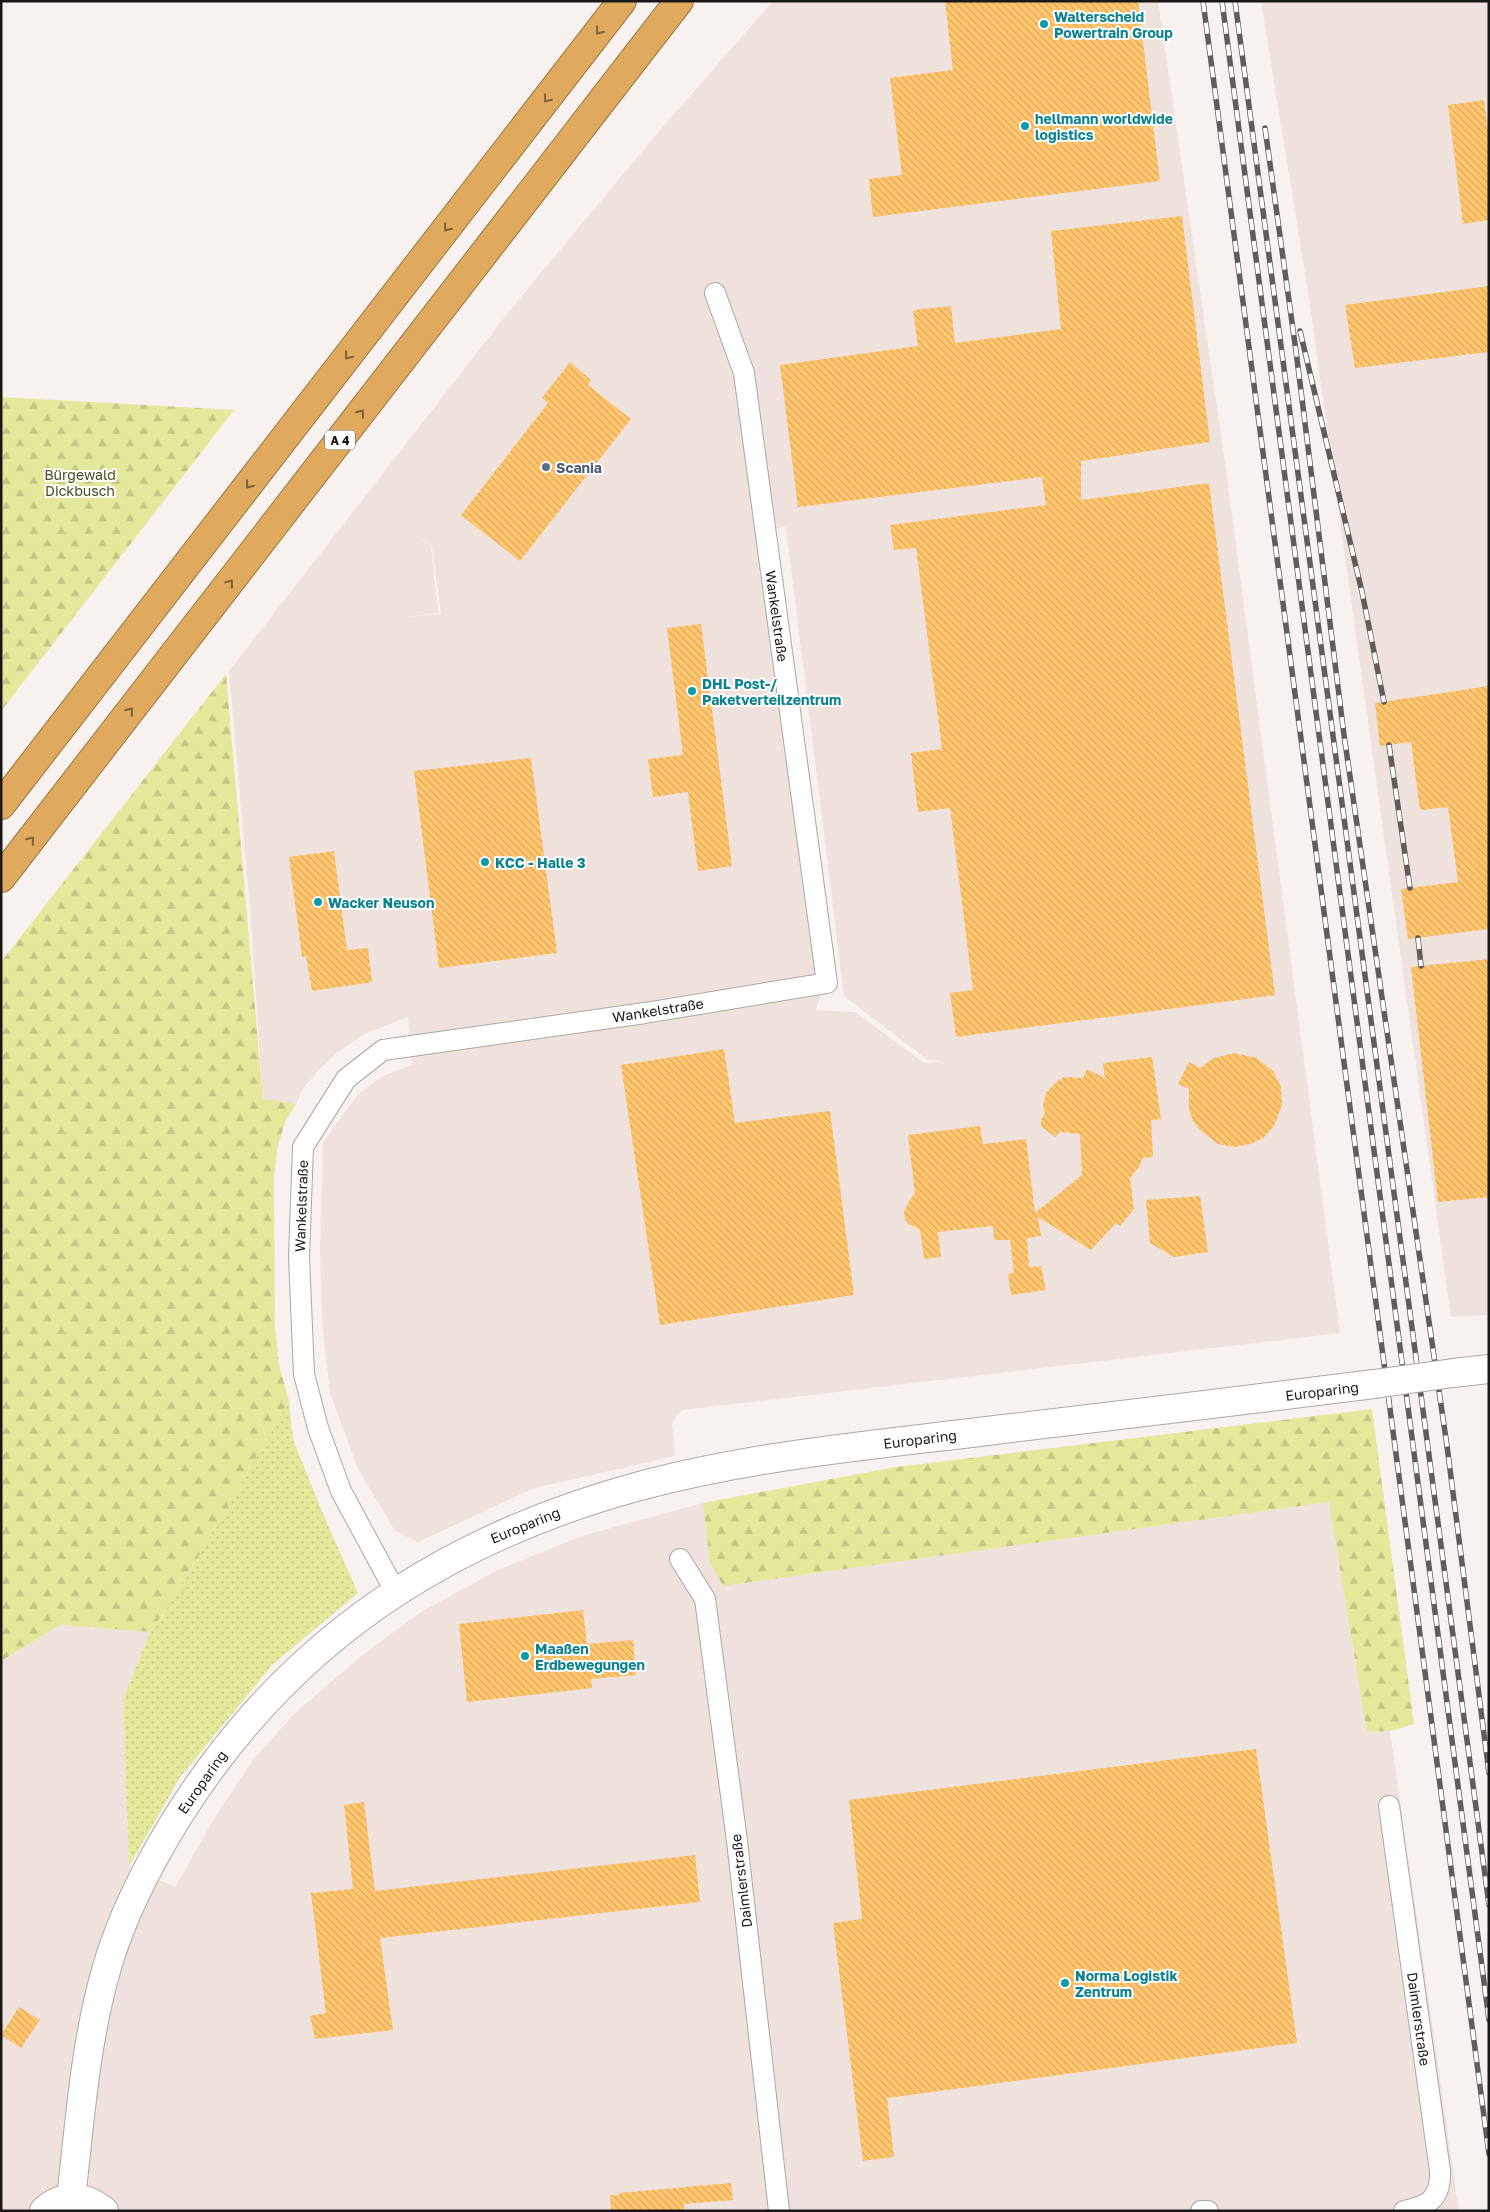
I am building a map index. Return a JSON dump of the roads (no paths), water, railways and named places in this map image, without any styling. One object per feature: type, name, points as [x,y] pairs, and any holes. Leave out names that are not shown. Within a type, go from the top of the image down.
[{"type":"highway","points":[[1,805],[622,1]]},
{"type":"highway","name":"A 4","points":[[1,878],[679,1]]},
{"type":"street","name":"Wankelstraße","points":[[395,1591],[341,1491],[318,1428],[304,1374],[299,1257],[303,1147],[346,1079],[383,1050],[645,1013],[826,983],[744,373],[715,293]]},
{"type":"street","name":"Europaring","points":[[71,2198],[91,2037],[108,1963],[132,1905],[168,1833],[192,1794],[237,1732],[270,1695],[317,1651],[395,1591],[468,1550],[526,1523],[638,1487],[705,1472],[778,1458],[892,1442],[1489,1369]]},
{"type":"street","name":"Daimlerstraße","points":[[680,1559],[705,1599],[737,1841],[779,2211]]},
{"type":"street","name":"Daimlerstraße","points":[[1389,1806],[1440,2171],[1439,2188],[1428,2204],[1404,2211]]},
{"type":"street","points":[[44,2211],[60,2200],[71,2198],[90,2201],[104,2211]]},
{"type":"street","points":[[1201,2211],[1208,2211]]},
{"type":"railway","points":[[1203,1],[1489,2154]]},
{"type":"railway","points":[[1222,1],[1489,2020]]},
{"type":"railway","points":[[1235,1],[1489,1905]]},
{"type":"railway","points":[[1265,128],[1296,351],[1344,735],[1447,1446],[1489,1773]]},
{"type":"railway","points":[[1300,331],[1362,592],[1384,702]]},
{"type":"railway","points":[[1389,745],[1410,888]]},
{"type":"railway","points":[[1418,938],[1421,966]]},
{"type":"place","name":"Walterscheid Powertrain Group","points":[[1044,24]]},
{"type":"place","name":"hellmann worldwide logistics","points":[[1025,126]]},
{"type":"place","name":"Scania","points":[[546,467]]},
{"type":"place","name":"DHL Post-/ Paketverteilzentrum","points":[[692,691]]},
{"type":"place","name":"KCC - Halle 3","points":[[485,862]]},
{"type":"place","name":"Wacker Neuson","points":[[318,902]]},
{"type":"place","name":"Maaßen Erdbewegungen","points":[[525,1656]]},
{"type":"place","name":"Norma Logistik Zentrum","points":[[1065,1983]]},
{"type":"park label","name":"Bürgewald Dickbusch","points":[[80,482]]}]
